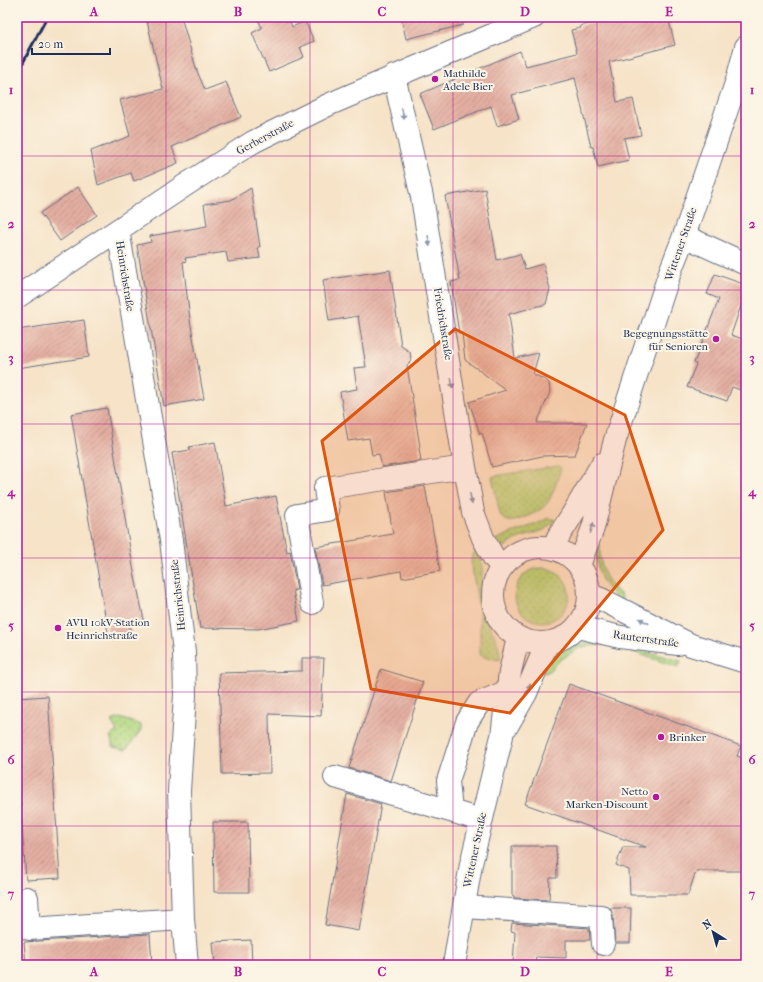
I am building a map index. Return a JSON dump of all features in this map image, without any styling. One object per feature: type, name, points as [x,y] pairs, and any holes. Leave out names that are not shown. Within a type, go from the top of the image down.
[{"type":"street","name":"Gerberstraße","points":[[17,297],[253,142],[330,104],[534,17]]},
{"type":"street","name":"Wittener Straße","points":[[579,565],[593,528],[615,440],[670,272],[684,236],[737,80],[746,47]]},
{"type":"street","name":"Friedrichstraße","points":[[394,76],[422,196],[473,512],[483,538],[494,558],[502,567]]},
{"type":"street","name":"Heinrichstraße","points":[[118,230],[172,540],[184,652],[185,695],[179,791],[183,919],[187,965]]},
{"type":"street","points":[[684,236],[746,264]]},
{"type":"street","name":"Wittener Straße","points":[[553,548],[615,440]]},
{"type":"street","points":[[312,603],[298,515],[328,510],[325,488],[465,467]]},
{"type":"street","points":[[539,547],[553,548],[568,554],[579,565],[587,579],[590,595],[587,612],[578,627],[565,638],[548,643],[533,643],[518,638],[505,628],[496,614],[493,598],[495,582],[502,567],[512,557],[524,550],[539,547]]},
{"type":"street","name":"Rautertstraße","points":[[590,595],[601,599],[691,645],[746,662]]},
{"type":"street","name":"Rautertstraße","points":[[578,627],[620,638],[691,645]]},
{"type":"street","name":"Wittener Straße","points":[[454,965],[471,864],[502,736],[510,672],[518,638]]},
{"type":"street","name":"Wittener Straße","points":[[502,736],[526,693],[548,643]]},
{"type":"street","points":[[451,811],[448,781],[467,722],[479,703],[508,691]]},
{"type":"street","points":[[335,777],[482,820]]},
{"type":"street","points":[[27,898],[29,929],[183,919]]},
{"type":"street","points":[[464,907],[601,916],[603,944]]},
{"type":"highlighted area","points":[[455,329],[625,415],[663,530],[510,713],[371,689],[322,441]]},
{"type":"green space","points":[[559,466],[561,469],[551,496],[543,507],[529,516],[515,521],[508,521],[503,518],[500,514],[492,477]]},
{"type":"green space","points":[[549,518],[556,520],[544,530],[517,539],[504,547],[499,546],[494,541],[507,535]]},
{"type":"green space","points":[[597,544],[600,545],[602,567],[605,574],[616,591],[622,596],[622,602],[609,590],[601,577],[598,569],[596,553]]},
{"type":"green space","points":[[477,549],[482,563],[482,604],[486,619],[496,638],[500,652],[500,660],[480,655],[480,616],[471,561],[472,556]]},
{"type":"green space","points":[[537,568],[547,568],[557,572],[565,580],[569,590],[569,600],[565,610],[557,618],[547,622],[537,622],[527,618],[519,610],[515,600],[515,590],[519,580],[527,572]]},
{"type":"green space","points":[[606,641],[604,645],[579,648],[560,660],[548,672],[543,673],[553,660],[566,650],[581,644]]},
{"type":"green space","points":[[625,646],[681,661],[678,667],[627,650]]},
{"type":"green space","points":[[120,718],[141,725],[141,730],[126,750],[113,747],[110,736],[117,731],[111,721]]},
{"type":"building","points":[[146,17],[181,17],[197,71],[205,90],[226,82],[241,117],[172,147],[178,163],[134,181],[131,173],[98,185],[91,151],[130,136],[120,100],[163,89]]},
{"type":"building","points":[[257,17],[288,17],[292,27],[305,21],[314,41],[300,47],[304,57],[269,72],[252,33],[262,28]]},
{"type":"building","points":[[401,17],[462,17],[463,25],[406,39]]},
{"type":"building","points":[[617,17],[668,17],[675,45],[609,62],[617,102],[633,99],[641,135],[624,138],[629,160],[598,167],[593,147],[591,147],[575,78],[512,95],[519,119],[497,126],[491,106],[434,129],[420,94],[520,51],[526,66],[577,53],[571,30],[581,28],[580,26]]},
{"type":"building","points":[[78,187],[97,215],[60,241],[40,213]]},
{"type":"building","points":[[251,188],[260,247],[258,247],[260,258],[228,262],[226,252],[185,258],[186,261],[183,262],[190,320],[204,399],[164,406],[137,245],[151,242],[150,236],[207,226],[204,204],[231,200]]},
{"type":"building","points":[[485,189],[497,260],[520,254],[525,269],[543,264],[550,289],[546,304],[509,314],[515,358],[539,353],[533,374],[549,383],[550,392],[537,423],[587,423],[575,455],[542,456],[492,467],[482,433],[480,434],[469,402],[506,390],[465,360],[462,333],[459,333],[451,282],[460,280],[445,196]]},
{"type":"building","points":[[390,270],[401,346],[410,352],[411,360],[407,366],[421,461],[382,467],[379,454],[372,455],[369,438],[348,441],[340,392],[357,389],[354,368],[366,367],[358,316],[329,321],[323,280]]},
{"type":"building","points":[[715,274],[746,285],[746,291],[731,335],[746,340],[746,392],[732,387],[727,401],[687,387],[696,364],[694,363],[719,299],[707,294]]},
{"type":"building","points":[[84,320],[89,357],[17,368],[17,330]]},
{"type":"building","points":[[107,408],[133,567],[144,620],[129,623],[131,634],[109,639],[71,414]]},
{"type":"building","points":[[215,442],[226,506],[276,496],[287,552],[290,551],[297,590],[293,590],[299,621],[258,629],[200,628],[172,453],[190,450],[189,447]]},
{"type":"building","points":[[425,486],[440,571],[402,578],[401,571],[322,585],[315,547],[393,534],[386,492]]},
{"type":"building","points":[[302,658],[324,658],[321,716],[269,714],[270,773],[222,774],[219,673],[302,671]]},
{"type":"building","points":[[381,669],[423,682],[391,781],[349,768]]},
{"type":"building","points":[[569,684],[741,746],[737,756],[746,759],[746,871],[696,871],[688,895],[630,895],[629,870],[616,865],[623,847],[646,847],[525,804]]},
{"type":"building","points":[[48,696],[60,878],[26,880],[17,751],[17,698]]},
{"type":"building","points":[[347,794],[381,804],[359,931],[325,925]]},
{"type":"building","points":[[213,822],[248,822],[249,892],[214,892]]},
{"type":"building","points":[[512,846],[556,846],[557,878],[550,878],[549,900],[514,898],[512,895]]},
{"type":"building","points":[[610,908],[631,908],[630,943],[615,943],[613,915]]},
{"type":"building","points":[[512,923],[589,928],[590,940],[566,940],[566,958],[536,957],[535,965],[513,965],[515,932],[511,931]]},
{"type":"building","points":[[150,934],[152,965],[26,965],[24,942]]},
{"type":"building","points":[[251,940],[252,965],[215,965],[213,942]]},
{"type":"railway","points":[[17,74],[47,17]]},
{"type":"place","name":"Mathilde Adele Bier","points":[[435,79]]},
{"type":"place","name":"Begegnungsstätte für Senioren","points":[[716,339]]},
{"type":"place","name":"AVU 10kV-Station Heinrichstraße","points":[[58,628]]},
{"type":"place","name":"Brinker","points":[[661,737]]},
{"type":"place","name":"Netto Marken-Discount","points":[[656,797]]}]
